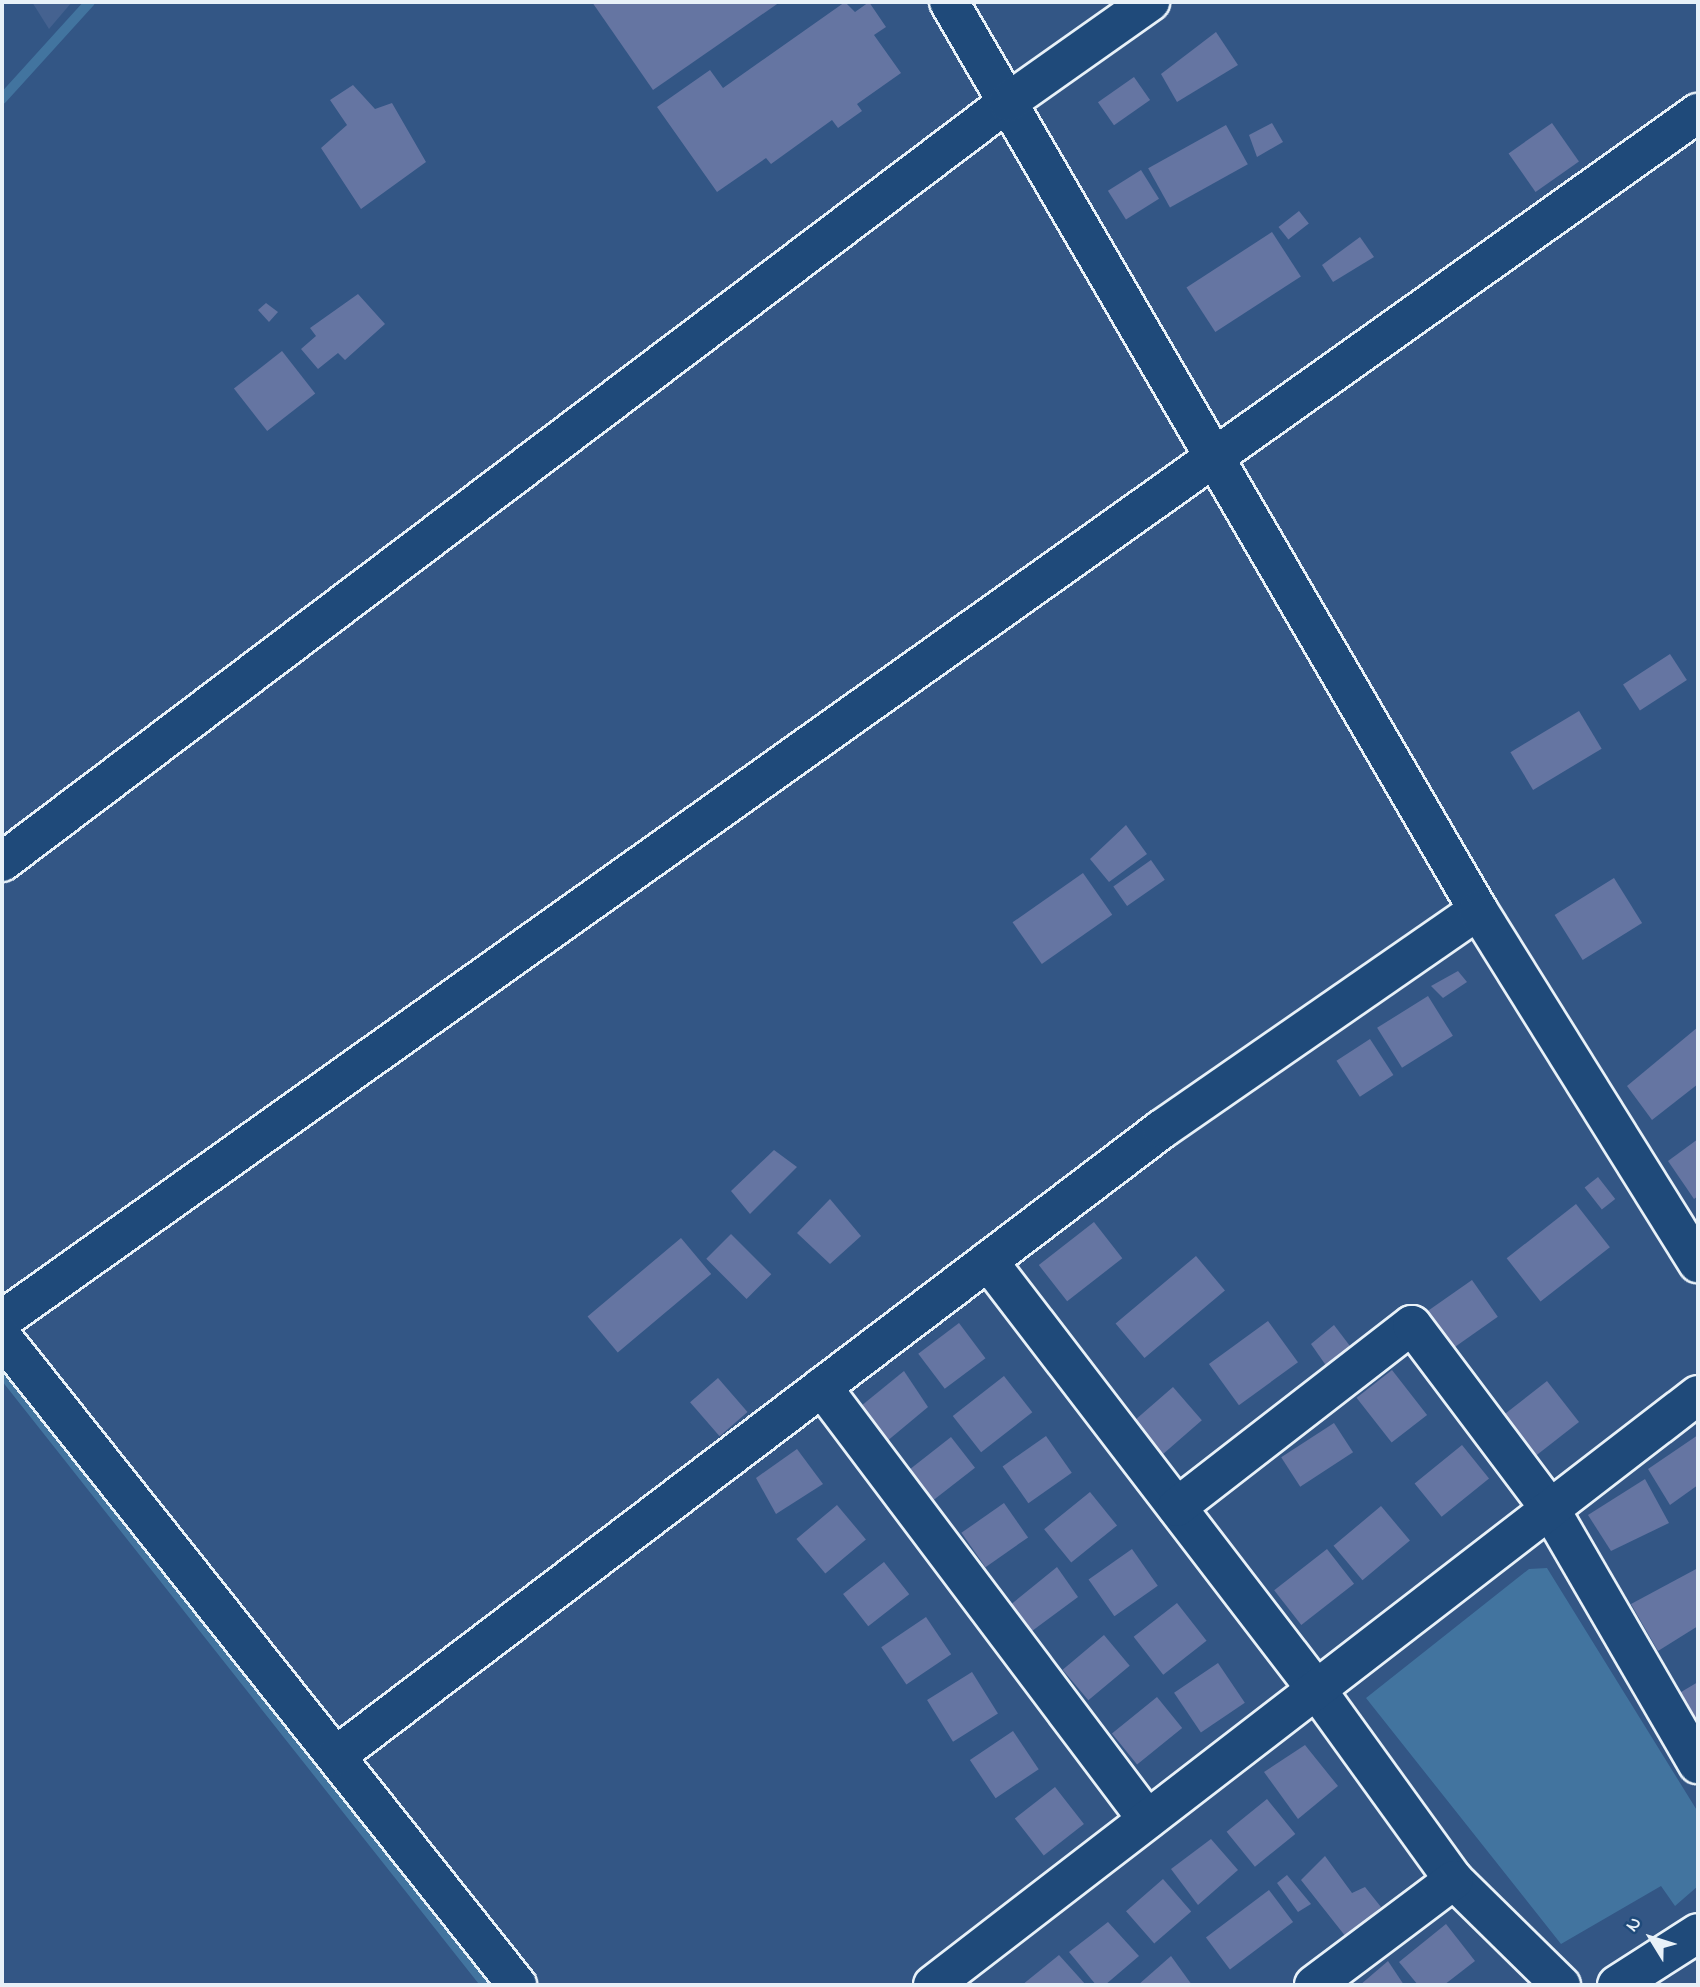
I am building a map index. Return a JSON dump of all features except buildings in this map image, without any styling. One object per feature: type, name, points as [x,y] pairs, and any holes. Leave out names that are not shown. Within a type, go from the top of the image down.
[{"type":"street","points":[[949,2],[1217,456],[1478,910],[1698,1263]]},
{"type":"street","points":[[2,862],[1008,102],[1150,2]]},
{"type":"street","points":[[2,1320],[1698,113]]},
{"type":"street","points":[[336,1756],[1162,1129],[1478,910]]},
{"type":"street","points":[[988,1261],[1316,1689],[1454,1880],[1562,1985]]},
{"type":"street","points":[[1177,1507],[1412,1325],[1550,1509],[1698,1764]]},
{"type":"street","points":[[2,1337],[517,1985]]},
{"type":"street","points":[[822,1387],[1147,1819]]},
{"type":"street","points":[[933,1985],[1698,1395]]},
{"type":"street","points":[[1314,1985],[1454,1880]]},
{"type":"street","points":[[1617,1985],[1698,1933]]},
{"type":"shaded area","points":[[32,2],[72,2],[49,29]]},
{"type":"shaded area","points":[[1547,1568],[1698,1812],[1698,1886],[1675,1906],[1661,1886],[1561,1944],[1366,1698],[1529,1569]]},
{"type":"waterway","points":[[2,99],[90,2]]},
{"type":"waterway","points":[[2,1373],[486,1985]]}]
